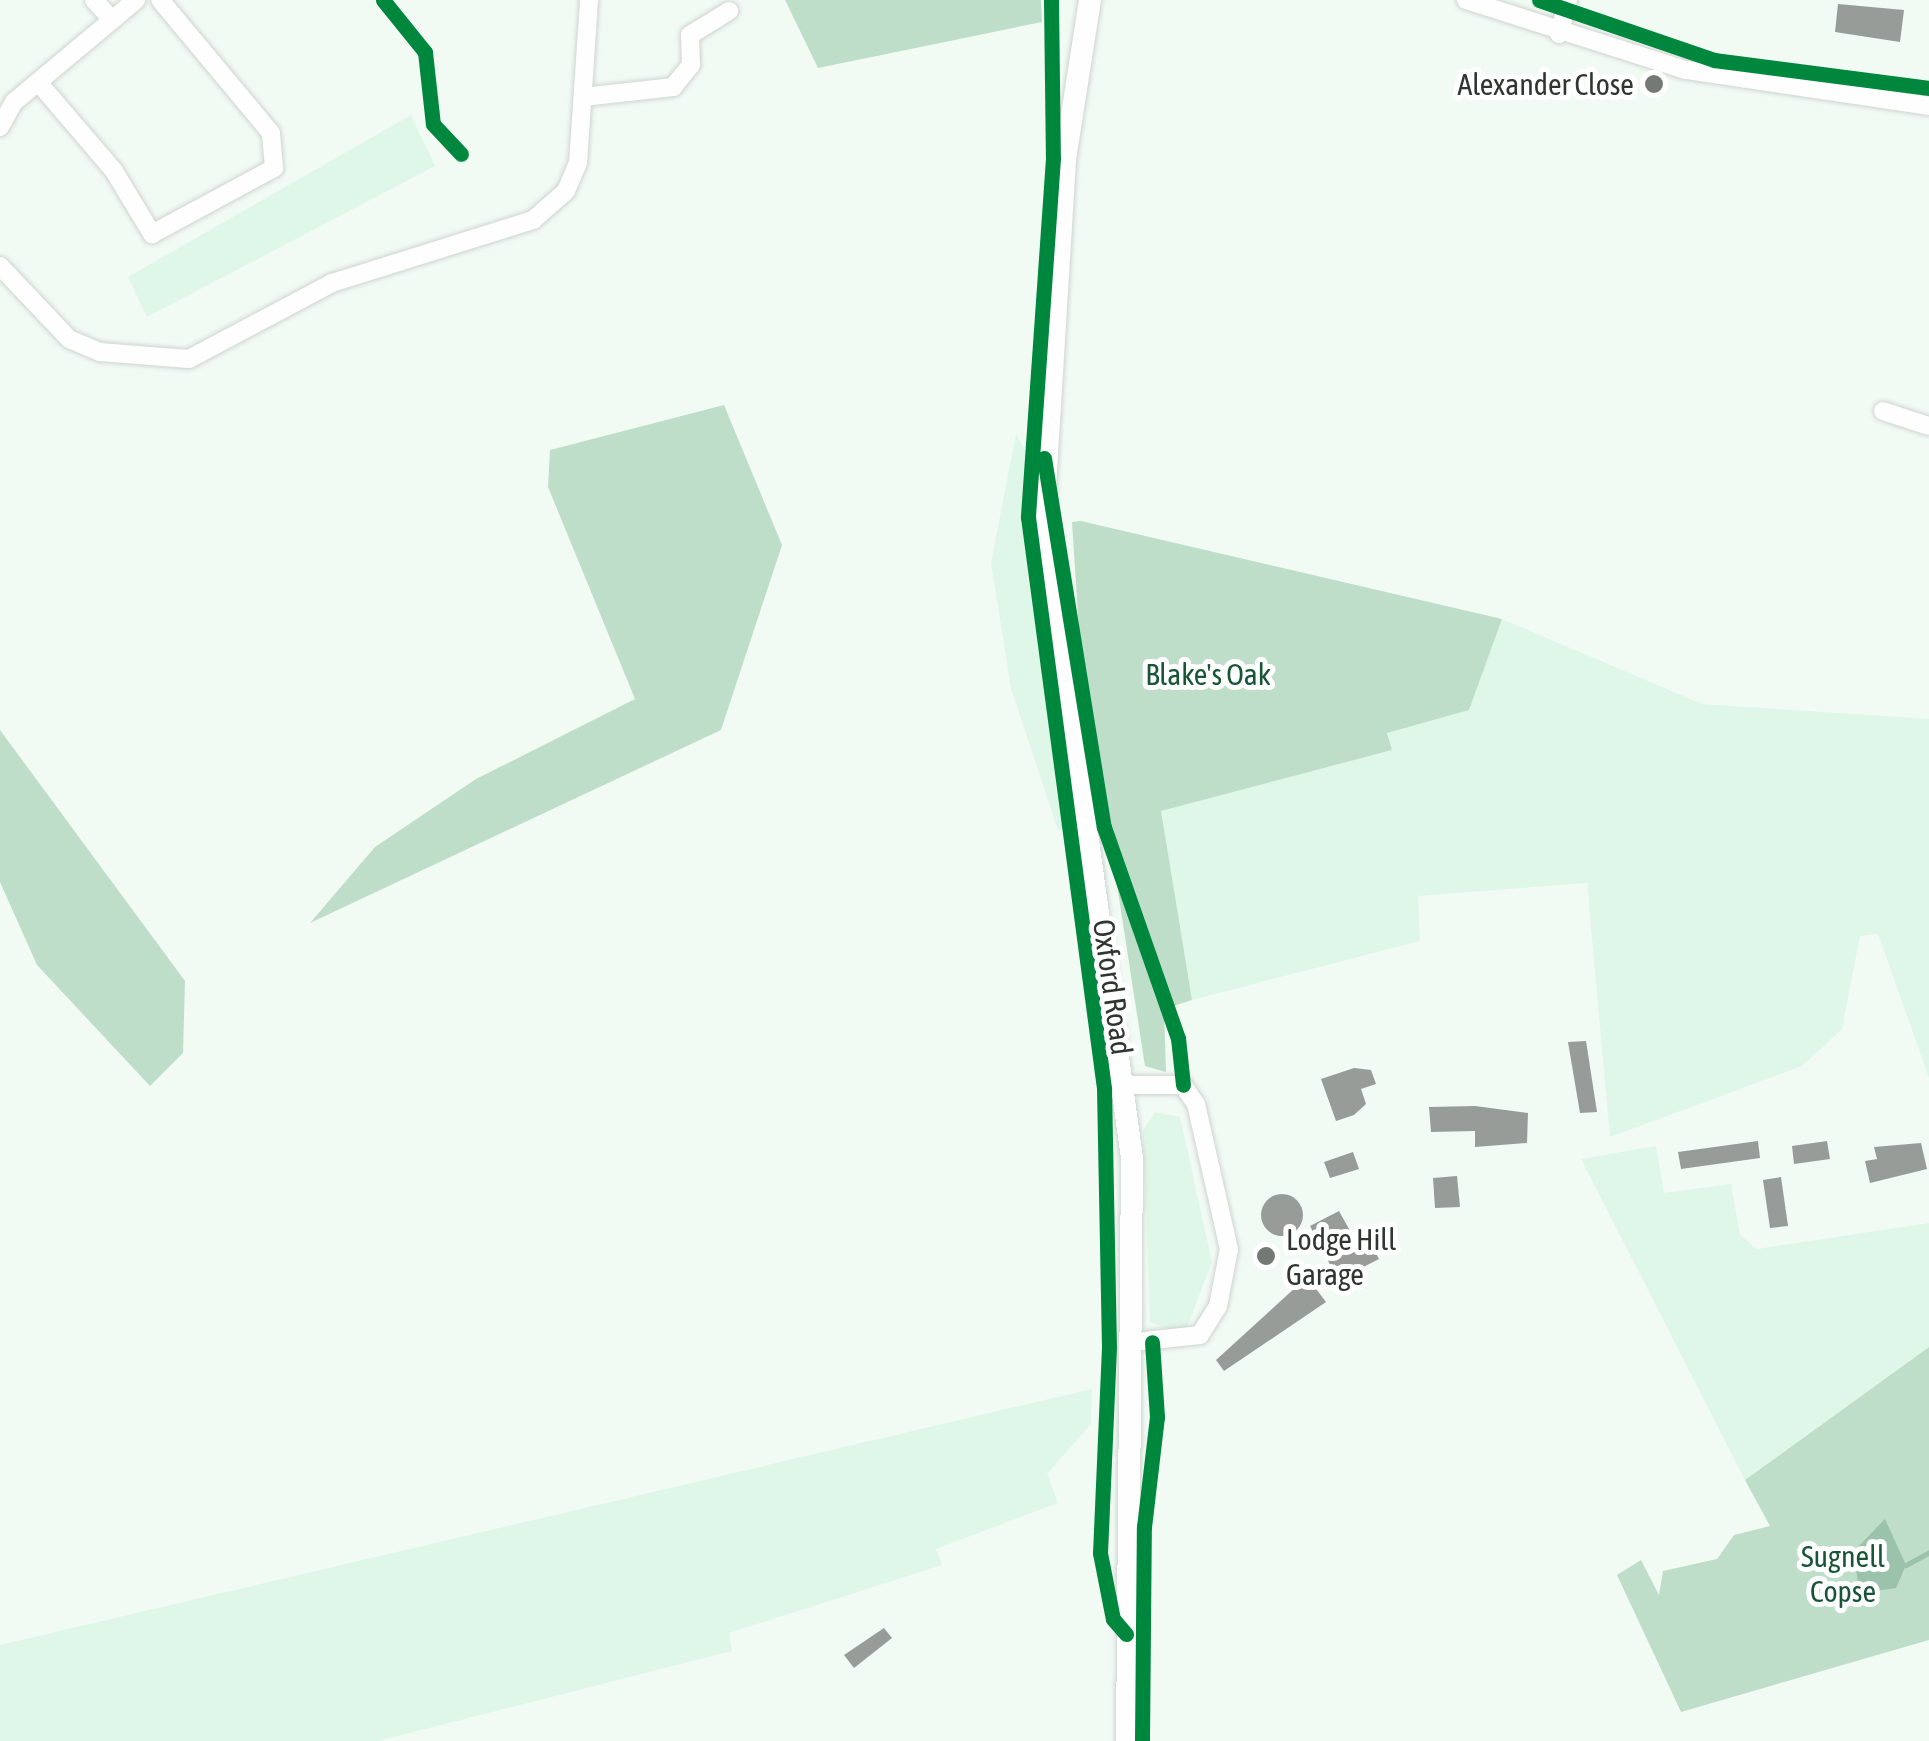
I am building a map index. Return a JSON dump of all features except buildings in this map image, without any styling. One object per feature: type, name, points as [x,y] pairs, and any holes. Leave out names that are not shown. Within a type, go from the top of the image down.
[{"type":"main road","name":"Oxford Road","points":[[1090,0],[1066,160],[1043,516],[1127,1085],[1135,1342],[1127,1741]]},
{"type":"street","points":[[94,0],[112,20]]},
{"type":"street","points":[[0,127],[38,82],[136,0]]},
{"type":"street","points":[[38,82],[114,170],[152,234],[274,168],[271,133],[160,0]]},
{"type":"street","points":[[0,266],[68,339],[100,352],[189,359],[332,283],[534,220],[566,191],[578,163],[589,0]]},
{"type":"street","points":[[1466,0],[1558,34],[1765,87],[1929,106]]},
{"type":"street","points":[[1558,34],[1568,0]]},
{"type":"street","points":[[582,97],[673,87],[691,65],[690,35],[729,11]]},
{"type":"street","points":[[1883,411],[1929,426]]},
{"type":"street","points":[[1127,1085],[1183,1086],[1196,1104],[1229,1249],[1218,1306],[1200,1335],[1135,1342]]},
{"type":"shaded area","points":[[411,115],[435,166],[147,317],[128,277]]},
{"type":"shaded area","points":[[1016,434],[1028,456],[1028,579],[1068,827],[1058,830],[1011,688],[991,563]]},
{"type":"shaded area","points":[[1502,619],[1702,704],[1929,719],[1929,1078],[1878,934],[1860,936],[1842,1029],[1802,1066],[1610,1137],[1587,883],[1418,896],[1420,941],[1192,1000],[1160,811],[1392,750],[1386,733],[1468,710]]},
{"type":"shaded area","points":[[1155,1112],[1180,1117],[1212,1262],[1184,1335],[1150,1322],[1143,1130]]},
{"type":"shaded area","points":[[1656,1146],[1664,1193],[1731,1184],[1740,1235],[1757,1249],[1929,1223],[1929,1347],[1745,1480],[1581,1159]]},
{"type":"shaded area","points":[[1092,1389],[1091,1424],[1047,1474],[1058,1503],[936,1549],[942,1565],[729,1633],[732,1651],[378,1741],[0,1741],[0,1645]]},
{"type":"shaded area","points":[[1885,1519],[1906,1565],[1896,1588],[1875,1591],[1858,1584],[1854,1551]]},
{"type":"green space","points":[[785,0],[1041,0],[1042,22],[818,68]]},
{"type":"green space","points":[[724,405],[782,545],[721,730],[310,923],[375,847],[476,779],[635,699],[548,487],[550,450]]},
{"type":"green space","name":"Blake's Oak","points":[[1072,522],[1502,619],[1469,710],[1387,733],[1392,750],[1161,811],[1192,1000],[1164,1009],[1166,1072],[1145,1066],[1080,646]]},
{"type":"green space","points":[[0,730],[185,981],[183,1053],[150,1086],[37,965],[0,882]]},
{"type":"green space","name":"Sugnell Copse","points":[[1929,1347],[1929,1640],[1681,1712],[1617,1575],[1641,1560],[1659,1595],[1663,1571],[1717,1559],[1734,1535],[1770,1526],[1745,1480]]},
{"type":"waterway","points":[[1906,1565],[1929,1552]]},
{"type":"cycle path","points":[[383,0],[425,52],[433,124],[461,154]]},
{"type":"cycle path","points":[[1051,0],[1053,158],[1028,517],[1104,1088],[1109,1347],[1100,1553],[1113,1619],[1126,1634]]},
{"type":"cycle path","points":[[1539,0],[1714,60],[1929,88]]},
{"type":"cycle path","points":[[1044,458],[1104,827],[1178,1038],[1183,1085]]},
{"type":"cycle path","points":[[1142,1741],[1144,1527],[1157,1417],[1152,1342]]},
{"type":"place","name":"Alexander Close","points":[[1654,84]]},
{"type":"place","name":"Lodge Hill Garage","points":[[1266,1256]]}]
